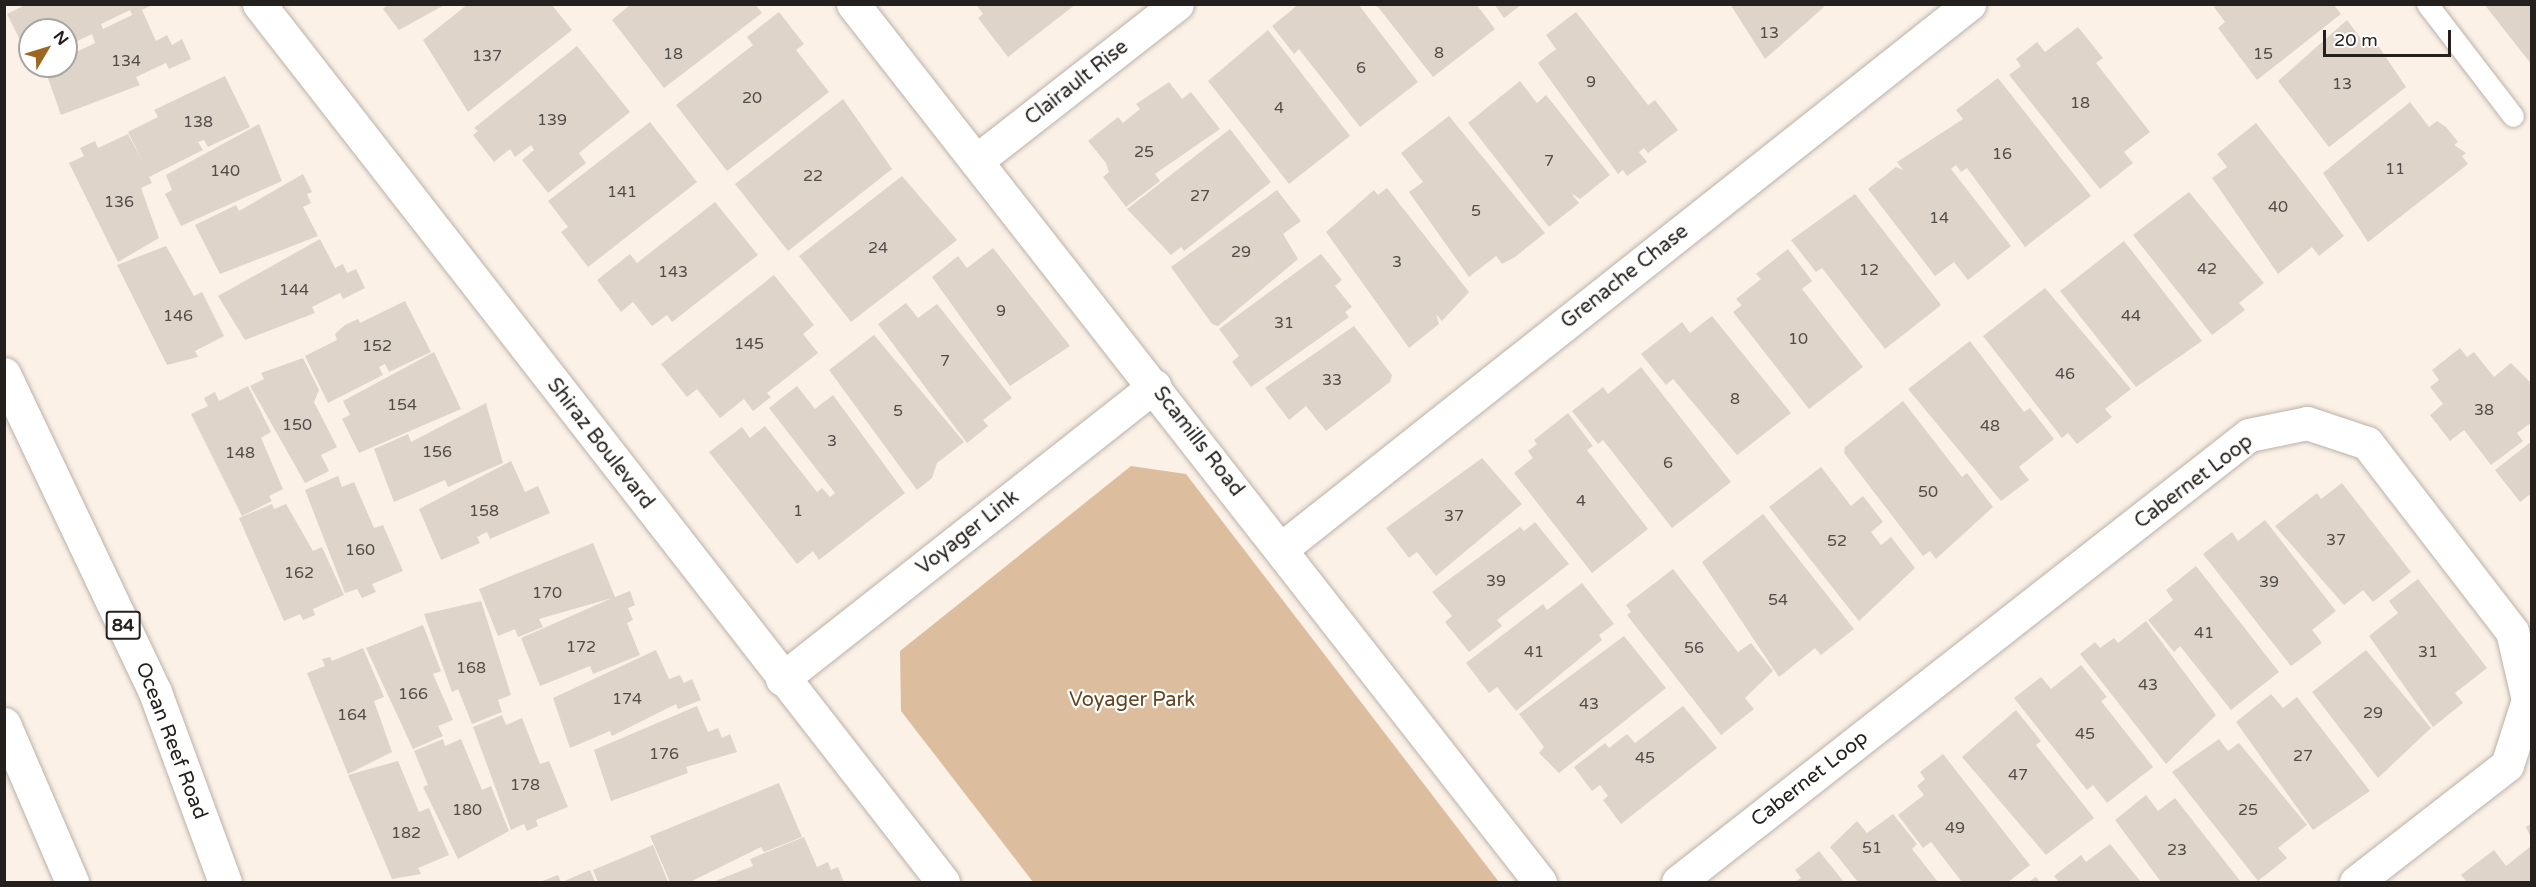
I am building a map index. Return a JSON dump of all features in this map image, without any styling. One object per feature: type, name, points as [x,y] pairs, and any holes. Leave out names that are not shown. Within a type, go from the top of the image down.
[{"type":"street","name":"Shiraz Boulevard","points":[[259,4],[782,679],[943,882]]},
{"type":"street","name":"Scamills Road","points":[[853,4],[1155,386],[1540,882]]},
{"type":"street","name":"Clairault Rise","points":[[976,161],[1177,4]]},
{"type":"street","name":"Grenache Chase","points":[[1281,549],[1969,4]]},
{"type":"street","name":"Ocean Reef Road","points":[[4,374],[155,692],[225,882]]},
{"type":"street","name":"Voyager Link","points":[[782,679],[1155,386]]},
{"type":"street","name":"Cabernet Loop","points":[[1678,882],[2250,435],[2307,423],[2367,443],[2512,631],[2528,700],[2507,765],[2356,882]]},
{"type":"street","points":[[4,724],[72,882]]},
{"type":"lane","points":[[2427,4],[2513,116]]},
{"type":"green space","name":"Voyager Park","points":[[1131,466],[1186,474],[1499,882],[1033,882],[901,711],[900,651]]},
{"type":"building","points":[[27,4],[154,4],[142,10],[156,41],[167,35],[172,45],[182,39],[191,59],[169,69],[166,63],[136,77],[140,85],[61,115],[48,78],[78,78],[78,51],[95,43],[92,34],[78,41],[78,18],[18,18],[18,36],[7,14]],"holes":[[[130,10],[132,15],[103,29],[101,24]]]},
{"type":"building","points":[[388,4],[446,4],[399,30],[383,9]]},
{"type":"building","points":[[468,4],[551,4],[572,30],[468,112],[423,40]]},
{"type":"building","points":[[631,4],[755,4],[762,13],[664,88],[612,20]]},
{"type":"building","points":[[976,4],[1076,4],[1008,57],[978,18],[983,14]]},
{"type":"building","points":[[1299,4],[1358,4],[1418,82],[1360,127],[1299,49],[1294,54],[1272,26]]},
{"type":"building","points":[[1370,4],[1476,4],[1495,29],[1433,77],[1378,7]]},
{"type":"building","points":[[1494,4],[1522,4],[1504,18]]},
{"type":"building","points":[[1730,4],[1822,4],[1824,7],[1765,59]]},
{"type":"building","points":[[2218,4],[2333,4],[2341,14],[2257,80],[2218,28],[2225,22],[2214,7]]},
{"type":"building","points":[[2484,4],[2532,4],[2532,65]]},
{"type":"building","points":[[779,12],[804,44],[796,50],[829,92],[727,171],[676,105],[753,45],[747,37]]},
{"type":"building","points":[[1576,12],[1648,105],[1655,100],[1678,130],[1648,153],[1644,148],[1639,152],[1647,162],[1627,176],[1623,170],[1618,174],[1538,63],[1556,49],[1546,35]]},
{"type":"building","points":[[2347,20],[2367,47],[2375,41],[2406,87],[2329,147],[2278,81]]},
{"type":"building","points":[[2078,27],[2103,58],[2096,63],[2150,132],[2124,152],[2133,163],[2100,189],[2009,75],[2021,66],[2016,59],[2037,42],[2045,52]]},
{"type":"building","points":[[1268,30],[1350,136],[1289,184],[1208,81]]},
{"type":"building","points":[[577,46],[630,112],[579,153],[586,163],[548,193],[522,160],[534,150],[531,145],[515,157],[510,149],[494,162],[473,135],[478,131],[474,128]]},
{"type":"building","points":[[225,76],[250,127],[208,147],[204,140],[198,142],[203,150],[149,177],[152,183],[141,188],[159,238],[118,262],[69,163],[84,156],[80,148],[95,141],[98,148],[128,134],[143,162],[128,132],[158,117],[154,110]]},
{"type":"building","points":[[1998,78],[2091,196],[2025,247],[1967,168],[1961,172],[1956,165],[1951,169],[2011,246],[1968,280],[1954,262],[1935,276],[1868,189],[1896,167],[1903,170],[1897,162],[1963,119],[1956,110]]},
{"type":"building","points":[[1520,81],[1537,103],[1546,95],[1610,175],[1580,199],[1571,193],[1579,203],[1549,227],[1468,123]]},
{"type":"building","points":[[1169,82],[1182,99],[1191,92],[1220,129],[1155,174],[1160,181],[1126,207],[1103,177],[1109,172],[1106,163],[1088,141],[1118,117],[1123,123],[1140,109],[1136,104]]},
{"type":"building","points":[[843,99],[892,169],[788,251],[735,184]]},
{"type":"building","points":[[2410,102],[2429,127],[2437,121],[2446,127],[2458,142],[2454,145],[2466,153],[2462,156],[2468,164],[2368,242],[2323,173]]},
{"type":"building","points":[[1449,116],[1545,233],[1515,257],[1502,264],[1496,256],[1469,277],[1409,192],[1423,182],[1401,153]]},
{"type":"building","points":[[650,122],[697,182],[588,267],[561,232],[568,227],[548,201]]},
{"type":"building","points":[[2256,123],[2344,236],[2319,256],[2312,247],[2278,274],[2212,178],[2227,167],[2217,154]]},
{"type":"building","points":[[259,124],[282,181],[181,226],[165,194],[172,190],[166,175]]},
{"type":"building","points":[[1230,129],[1271,182],[1184,251],[1181,247],[1171,255],[1127,209]]},
{"type":"building","points":[[303,174],[312,192],[307,194],[311,203],[303,207],[318,236],[220,274],[195,225],[236,205],[239,211]]},
{"type":"building","points":[[902,176],[957,240],[851,322],[799,256]]},
{"type":"building","points":[[1387,188],[1469,292],[1442,321],[1436,314],[1439,324],[1409,348],[1326,232],[1374,190],[1378,195]]},
{"type":"building","points":[[1277,190],[1301,221],[1283,234],[1298,259],[1218,326],[1212,324],[1171,267]]},
{"type":"building","points":[[2189,192],[2264,283],[2239,303],[2245,310],[2212,335],[2133,235]]},
{"type":"building","points":[[1855,194],[1941,305],[1885,349],[1822,268],[1816,272],[1791,240]]},
{"type":"building","points":[[715,202],[758,255],[672,322],[667,315],[652,326],[633,302],[621,312],[597,280],[630,254],[637,263]]},
{"type":"building","points":[[320,239],[335,268],[343,264],[347,273],[356,269],[365,288],[343,299],[340,293],[312,307],[315,313],[245,340],[218,296]]},
{"type":"building","points":[[2124,241],[2202,341],[2136,387],[2060,291]]},
{"type":"building","points":[[166,246],[194,296],[202,292],[224,336],[195,351],[198,357],[167,365],[117,265]]},
{"type":"building","points":[[993,248],[1070,346],[1010,386],[932,277],[958,256],[967,268]]},
{"type":"building","points":[[1788,249],[1812,281],[1802,289],[1863,367],[1809,409],[1733,312],[1742,305],[1736,299],[1761,279],[1756,274]]},
{"type":"building","points":[[1321,254],[1342,280],[1335,286],[1352,307],[1345,312],[1349,317],[1251,387],[1232,362],[1239,356],[1219,329]]},
{"type":"building","points":[[774,275],[814,325],[803,334],[818,353],[767,393],[771,397],[753,411],[744,399],[720,418],[697,389],[687,397],[661,364]]},
{"type":"building","points":[[2045,288],[2131,389],[2105,409],[2112,417],[2077,444],[2068,433],[2062,438],[1983,336]]},
{"type":"building","points":[[405,301],[431,352],[389,372],[385,364],[379,367],[383,375],[328,403],[305,356],[337,340],[335,334],[345,325],[358,319],[360,323]]},
{"type":"building","points":[[906,303],[918,318],[937,304],[1012,398],[983,420],[988,426],[967,443],[878,324]]},
{"type":"building","points":[[1712,316],[1791,413],[1737,455],[1673,379],[1666,385],[1641,354],[1682,322],[1690,333]]},
{"type":"building","points":[[1354,326],[1392,375],[1390,382],[1326,431],[1306,406],[1289,420],[1265,388]]},
{"type":"building","points":[[874,335],[964,442],[937,463],[932,478],[917,490],[829,370]]},
{"type":"building","points":[[1970,341],[2024,412],[2030,408],[2054,439],[2019,467],[2029,480],[2001,501],[1908,389]]},
{"type":"building","points":[[2460,348],[2467,357],[2474,352],[2494,377],[2511,363],[2532,384],[2532,422],[2517,433],[2523,441],[2491,465],[2464,430],[2450,441],[2430,415],[2443,404],[2430,387],[2439,380],[2432,370]]},
{"type":"building","points":[[434,352],[461,409],[359,453],[342,419],[350,415],[343,401]]},
{"type":"building","points":[[303,358],[319,390],[314,402],[337,447],[321,455],[329,471],[305,483],[250,386],[264,379],[261,373]]},
{"type":"building","points":[[1641,367],[1731,482],[1672,528],[1603,440],[1598,444],[1572,411],[1603,387],[1608,394]]},
{"type":"building","points":[[248,386],[271,432],[261,438],[283,489],[269,496],[272,501],[242,516],[191,414],[208,406],[204,398],[215,392],[219,401]]},
{"type":"building","points":[[797,386],[815,409],[833,395],[905,493],[819,560],[813,551],[797,564],[709,452],[742,427],[750,438],[765,426],[817,492],[822,488],[830,497],[835,493],[769,408]]},
{"type":"building","points":[[1903,401],[1962,477],[1967,473],[1993,507],[1936,559],[1930,551],[1923,556],[1844,453],[1845,447]]},
{"type":"building","points":[[486,403],[503,463],[448,487],[445,480],[394,502],[374,449],[408,434],[411,442]]},
{"type":"building","points":[[1568,413],[1593,446],[1587,450],[1648,529],[1592,573],[1514,473],[1533,458],[1528,451],[1537,444],[1534,440]]},
{"type":"building","points":[[2532,441],[2532,499],[2529,495],[2520,502],[2495,470]]},
{"type":"building","points":[[1482,458],[1522,504],[1436,576],[1417,552],[1409,558],[1386,528]]},
{"type":"building","points":[[511,461],[525,492],[538,486],[550,513],[490,539],[487,532],[477,537],[480,543],[441,560],[419,509]]},
{"type":"building","points":[[1821,467],[1851,506],[1863,496],[1883,522],[1871,532],[1881,545],[1891,537],[1915,568],[1859,621],[1769,507]]},
{"type":"building","points":[[338,476],[342,487],[354,482],[374,528],[383,525],[403,571],[372,584],[376,592],[362,598],[357,589],[345,593],[305,490]]},
{"type":"building","points":[[2342,483],[2411,572],[2373,602],[2363,590],[2344,605],[2275,526],[2317,493],[2321,499]]},
{"type":"building","points":[[272,504],[274,509],[286,504],[313,551],[322,547],[344,595],[313,609],[315,615],[303,620],[300,614],[284,621],[239,518]]},
{"type":"building","points":[[1763,514],[1854,629],[1821,655],[1815,648],[1779,677],[1702,562]]},
{"type":"building","points":[[2265,520],[2336,611],[2312,630],[2322,643],[2291,666],[2203,554],[2232,532],[2238,541]]},
{"type":"building","points":[[1535,522],[1569,564],[1497,620],[1502,626],[1469,652],[1445,622],[1452,616],[1432,592],[1520,527],[1524,531]]},
{"type":"building","points":[[593,543],[615,597],[630,591],[635,605],[628,608],[633,620],[627,623],[640,655],[593,674],[590,666],[540,686],[521,638],[612,598],[539,619],[543,627],[518,637],[515,629],[498,636],[479,589]]},
{"type":"building","points":[[2196,566],[2279,672],[2231,710],[2180,646],[2174,652],[2148,620],[2173,600],[2166,590]]},
{"type":"building","points":[[1673,569],[1738,652],[1751,643],[1773,671],[1745,698],[1754,709],[1721,735],[1627,615],[1631,612],[1626,605]]},
{"type":"building","points":[[2418,579],[2487,668],[2455,693],[2463,703],[2433,727],[2369,636],[2398,613],[2389,601]]},
{"type":"building","points":[[1582,583],[1614,624],[1599,635],[1602,640],[1516,711],[1497,687],[1489,693],[1466,663],[1543,604],[1547,610]]},
{"type":"building","points":[[481,601],[511,695],[498,700],[502,712],[472,724],[458,689],[452,692],[424,614]]},
{"type":"building","points":[[2146,621],[2216,715],[2166,764],[2080,654],[2095,642],[2100,648],[2114,638],[2118,643]]},
{"type":"building","points":[[423,625],[441,671],[433,674],[453,720],[438,726],[443,736],[413,749],[366,648]]},
{"type":"building","points":[[1624,636],[1666,688],[1559,773],[1539,753],[1544,747],[1519,714]]},
{"type":"building","points":[[363,648],[384,697],[374,701],[392,752],[348,774],[307,673],[325,666],[322,659],[330,657],[332,661]]},
{"type":"building","points":[[656,650],[669,679],[680,675],[684,683],[692,679],[701,700],[678,709],[676,704],[612,736],[610,731],[570,748],[553,698]]},
{"type":"building","points":[[2366,650],[2431,728],[2378,778],[2312,692]]},
{"type":"building","points":[[2081,665],[2107,697],[2101,701],[2153,767],[2107,803],[2093,785],[2087,790],[2014,698],[2041,677],[2051,689]]},
{"type":"building","points":[[2271,694],[2283,708],[2297,697],[2370,791],[2313,830],[2236,722]]},
{"type":"building","points":[[697,706],[708,732],[718,728],[722,738],[730,734],[737,752],[686,767],[688,773],[611,801],[594,750]]},
{"type":"building","points":[[1683,706],[1717,748],[1621,824],[1603,800],[1608,796],[1600,785],[1592,791],[1574,767],[1605,743],[1609,748],[1627,734],[1635,743]]},
{"type":"building","points":[[2016,710],[2041,741],[2036,745],[2094,818],[2046,855],[1962,757]]},
{"type":"building","points":[[502,715],[506,725],[522,718],[540,764],[549,761],[568,807],[536,820],[538,826],[527,831],[524,824],[511,830],[473,727]]},
{"type":"building","points":[[443,739],[445,746],[461,739],[482,790],[491,786],[509,831],[458,859],[423,787],[428,785],[414,751]]},
{"type":"building","points":[[2219,739],[2228,751],[2239,743],[2307,825],[2278,848],[2287,858],[2258,881],[2172,772]]},
{"type":"building","points":[[1943,754],[2030,865],[2008,882],[1962,882],[1931,842],[1923,848],[1898,815],[1924,795],[1917,786],[1925,779],[1920,772]]},
{"type":"building","points":[[398,761],[419,812],[429,808],[449,855],[418,868],[421,874],[392,879],[348,775]]},
{"type":"building","points":[[779,783],[802,837],[764,852],[761,847],[690,882],[670,882],[650,836]]},
{"type":"building","points":[[2146,795],[2158,811],[2175,798],[2241,882],[2161,882],[2115,820]]},
{"type":"building","points":[[1893,814],[1917,844],[1912,849],[1938,882],[1858,882],[1830,847],[1857,821],[1867,833]]},
{"type":"building","points":[[2532,823],[2532,840],[2526,827]]},
{"type":"building","points":[[804,837],[817,867],[828,862],[831,870],[838,867],[844,882],[713,882],[753,866],[750,859]]},
{"type":"building","points":[[2110,844],[2141,882],[2059,882],[2054,876],[2081,855],[2086,862]]},
{"type":"building","points":[[653,845],[668,882],[598,882],[593,870]]},
{"type":"building","points":[[2530,847],[2532,882],[2467,882],[2461,875],[2494,850],[2506,866]]},
{"type":"building","points":[[1819,851],[1844,882],[1795,882],[1801,878],[1795,870]]},
{"type":"building","points":[[590,870],[595,882],[562,882]]},
{"type":"building","points":[[558,875],[561,882],[540,882]]},
{"type":"building","points":[[2036,877],[2040,882],[2028,882]]}]
